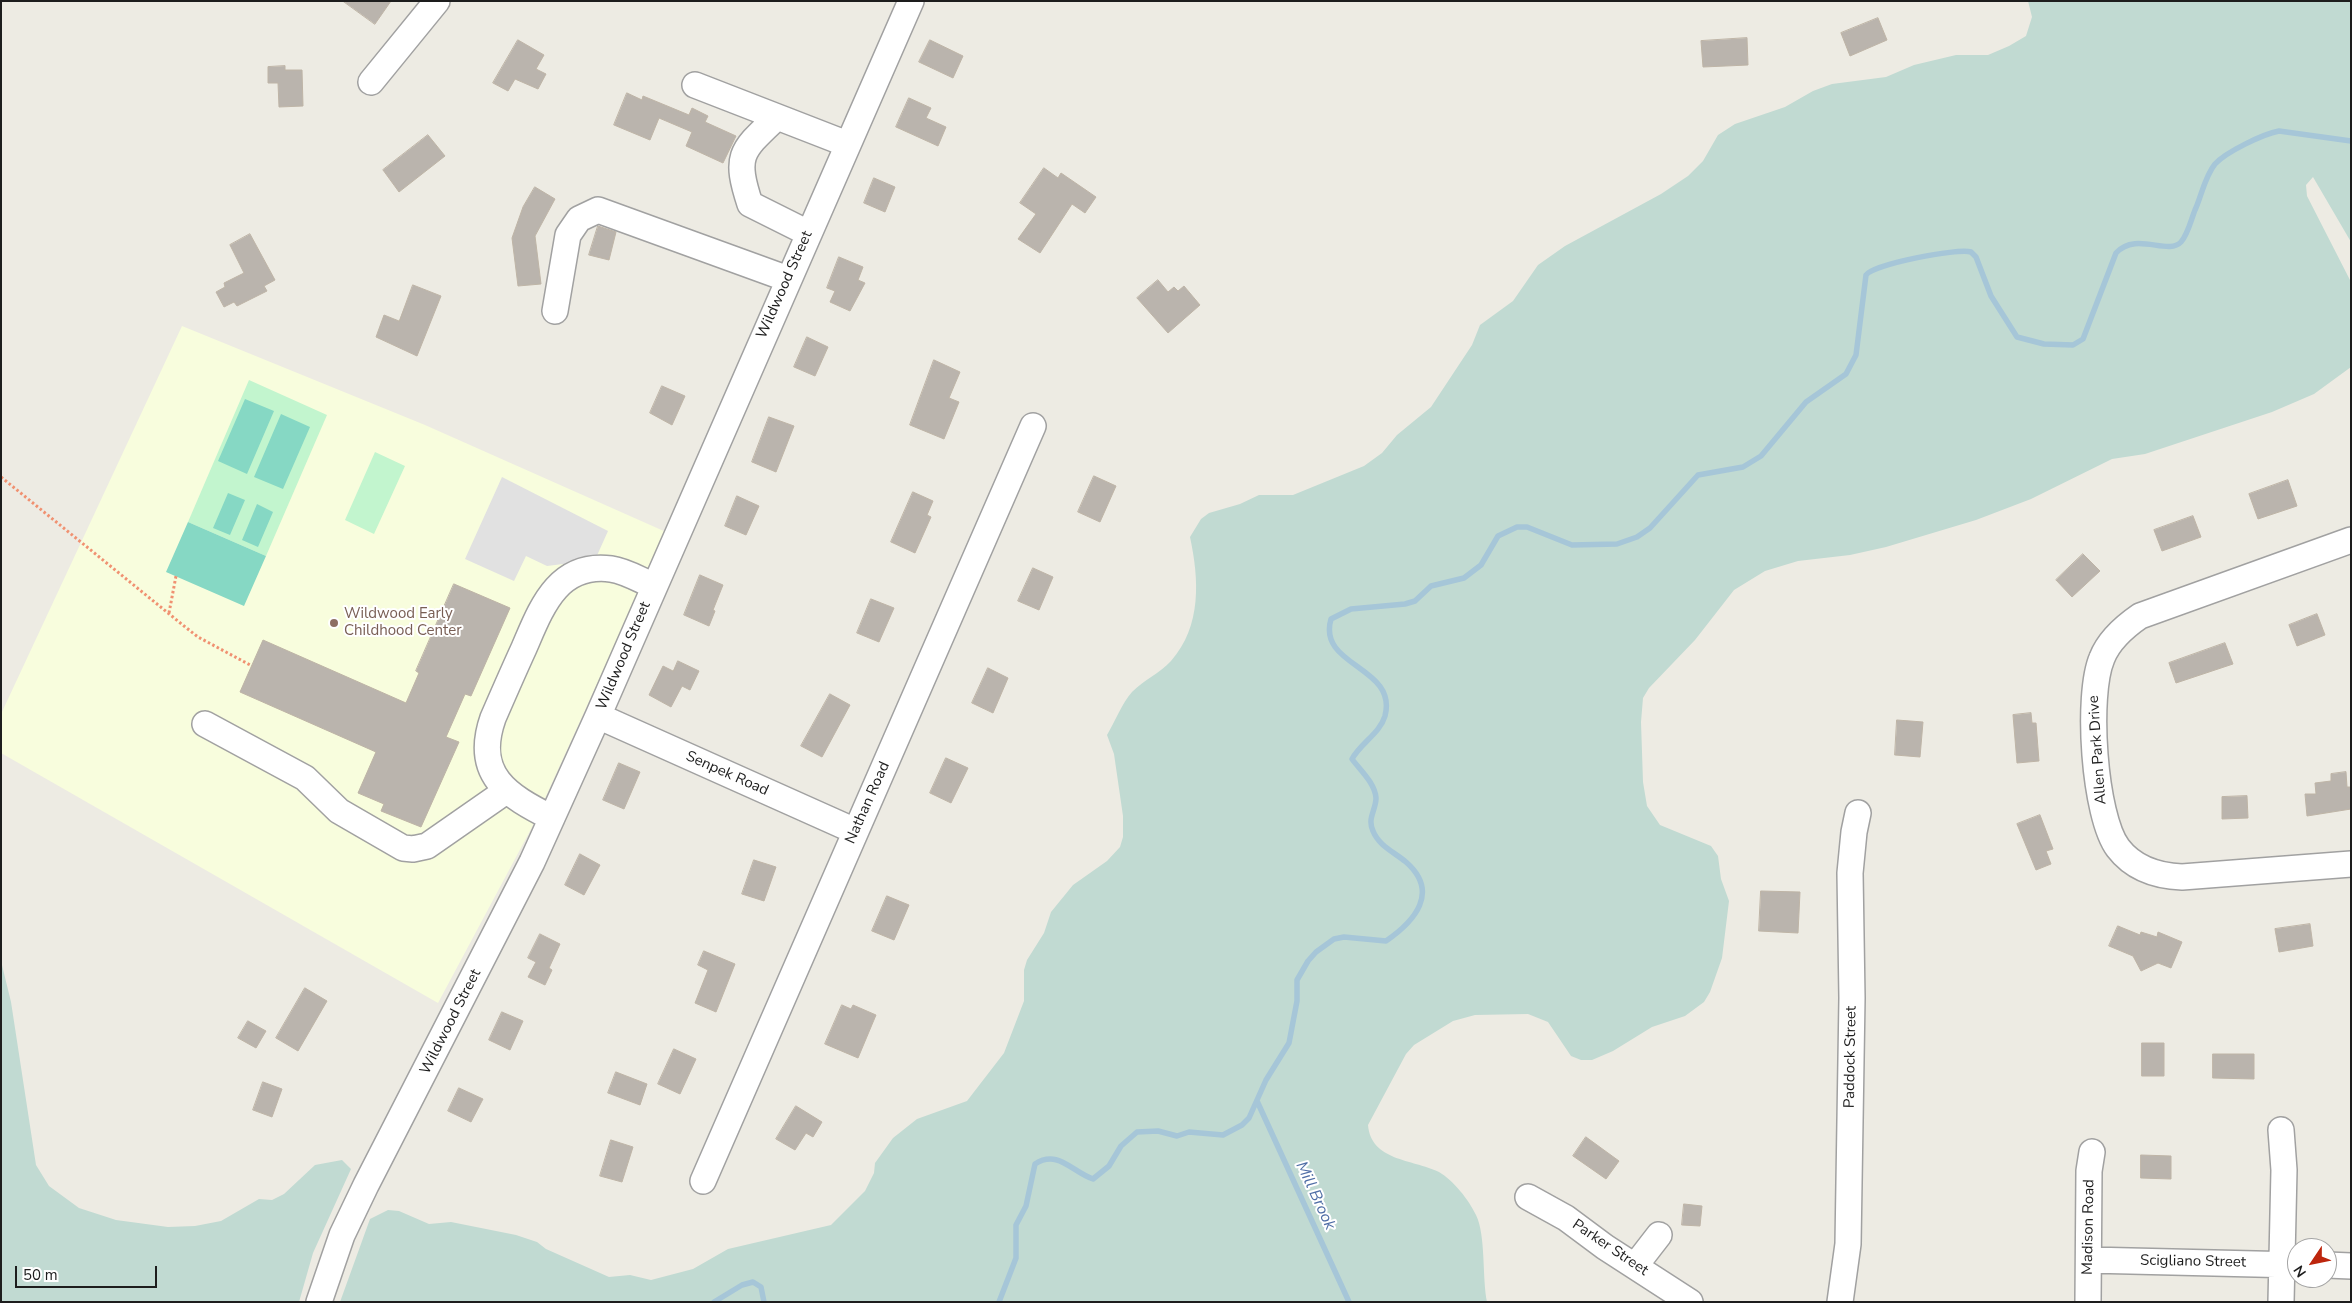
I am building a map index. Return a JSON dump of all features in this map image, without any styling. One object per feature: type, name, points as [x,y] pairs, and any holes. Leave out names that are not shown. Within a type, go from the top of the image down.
[{"type":"street","points":[[371,82],[437,1]]},
{"type":"street","name":"Wildwood Street","points":[[319,1302],[342,1236],[366,1185],[523,879],[552,818],[911,1]]},
{"type":"street","points":[[695,85],[847,144]]},
{"type":"street","points":[[777,117],[752,142],[741,161],[745,188],[750,204],[808,232]]},
{"type":"street","points":[[556,311],[568,234],[579,219],[598,210],[788,279]]},
{"type":"street","name":"Nathan Road","points":[[703,1181],[1033,426]]},
{"type":"street","name":"Allen Park Drive","points":[[2351,540],[2140,616],[2121,630],[2107,647],[2098,666],[2093,701],[2096,754],[2105,823],[2120,850],[2144,870],[2163,876],[2182,877],[2351,864]]},
{"type":"street","points":[[552,818],[517,800],[506,791],[491,767],[487,751],[488,734],[493,718],[534,624],[551,593],[571,576],[595,569],[621,571],[654,586]]},
{"type":"street","name":"Senpek Road","points":[[598,716],[855,831]]},
{"type":"street","points":[[205,724],[305,778],[339,811],[403,848],[418,849],[427,846],[506,791]]},
{"type":"street","name":"Paddock Street","points":[[1840,1302],[1848,1244],[1852,998],[1850,873],[1858,813]]},
{"type":"street","points":[[2281,1130],[2288,1238]]},
{"type":"street","name":"Madison Road","points":[[2088,1302],[2089,1171],[2092,1152]]},
{"type":"street","name":"Parker Street","points":[[1528,1197],[1566,1218],[1690,1302]]},
{"type":"street","points":[[1635,1266],[1659,1235]]},
{"type":"street","name":"Scigliano Street","points":[[2089,1260],[2287,1265]]},
{"type":"street","points":[[2337,1265],[2351,1266]]},
{"type":"street","points":[[2281,1302],[2287,1277]]},
{"type":"path","points":[[1,477],[198,637],[252,666]]},
{"type":"path","points":[[169,613],[176,576]]},
{"type":"shaded area","points":[[2028,1],[2351,1],[2351,242],[2313,177],[2306,185],[2307,196],[2351,282],[2351,367],[2314,394],[2272,412],[2145,454],[2112,459],[2031,499],[1976,520],[1886,547],[1850,555],[1798,561],[1765,571],[1734,590],[1695,640],[1649,688],[1643,698],[1641,722],[1643,782],[1647,806],[1660,825],[1711,846],[1718,856],[1721,879],[1729,901],[1722,958],[1710,992],[1704,1002],[1685,1016],[1652,1027],[1613,1051],[1592,1060],[1581,1060],[1571,1056],[1548,1022],[1528,1014],[1475,1015],[1453,1021],[1414,1045],[1406,1054],[1368,1125],[1371,1137],[1377,1146],[1394,1157],[1439,1172],[1455,1185],[1469,1203],[1479,1223],[1483,1245],[1487,1302],[340,1302],[370,1219],[388,1210],[399,1211],[429,1224],[451,1222],[516,1235],[537,1242],[546,1249],[609,1277],[630,1275],[651,1280],[693,1269],[728,1249],[831,1225],[865,1191],[874,1173],[875,1163],[893,1138],[917,1119],[967,1101],[1004,1053],[1024,1001],[1024,970],[1027,960],[1044,933],[1051,912],[1073,885],[1107,861],[1120,847],[1123,837],[1123,816],[1114,754],[1107,735],[1128,696],[1171,661],[1188,633],[1196,602],[1195,569],[1190,537],[1201,519],[1209,513],[1240,504],[1259,495],[1293,495],[1364,466],[1382,453],[1397,435],[1431,407],[1472,345],[1480,325],[1513,301],[1538,265],[1565,246],[1661,194],[1688,176],[1703,161],[1718,135],[1735,124],[1785,107],[1813,91],[1832,84],[1886,77],[1914,65],[1956,55],[1988,55],[2026,36],[2032,17]]},
{"type":"shaded area","name":"Wildwood Early Childhood Center","points":[[182,326],[425,425],[666,532],[531,829],[438,1003],[1,753],[1,714]]},
{"type":"shaded area","points":[[502,477],[608,531],[595,560],[547,566],[526,556],[514,581],[465,559]]},
{"type":"shaded area","points":[[1,961],[11,1002],[36,1165],[49,1186],[79,1208],[116,1220],[168,1227],[195,1226],[221,1221],[259,1199],[272,1200],[284,1194],[315,1165],[342,1160],[351,1169],[313,1253],[299,1302],[1,1302]]},
{"type":"green space","points":[[249,380],[327,415],[266,556],[188,522]]},
{"type":"green space","points":[[245,399],[274,411],[247,474],[218,461]]},
{"type":"green space","points":[[281,414],[310,427],[283,489],[254,477]]},
{"type":"green space","points":[[375,452],[405,466],[374,534],[345,520]]},
{"type":"green space","points":[[228,493],[245,500],[230,535],[213,528]]},
{"type":"green space","points":[[257,504],[273,512],[258,547],[242,540]]},
{"type":"green space","points":[[188,522],[266,556],[244,606],[166,572]]},
{"type":"building","points":[[343,1],[391,1],[375,24]]},
{"type":"building","points":[[1878,18],[1887,40],[1850,56],[1841,33]]},
{"type":"building","points":[[1747,38],[1748,65],[1703,67],[1701,41]]},
{"type":"building","points":[[518,40],[544,55],[536,69],[546,74],[538,89],[515,79],[508,91],[493,83]]},
{"type":"building","points":[[930,40],[963,56],[953,78],[919,62]]},
{"type":"building","points":[[285,66],[285,70],[302,70],[303,106],[279,107],[278,83],[268,83],[268,67]]},
{"type":"building","points":[[627,93],[642,100],[643,96],[689,115],[692,108],[708,116],[705,122],[736,136],[723,163],[686,146],[692,132],[659,118],[650,140],[614,125]]},
{"type":"building","points":[[909,98],[931,108],[926,118],[946,127],[938,146],[896,127]]},
{"type":"building","points":[[428,135],[445,156],[399,192],[383,170]]},
{"type":"building","points":[[1044,168],[1058,178],[1061,173],[1096,197],[1085,213],[1072,204],[1040,253],[1018,239],[1036,214],[1020,203]]},
{"type":"building","points":[[874,178],[895,187],[885,212],[864,203]]},
{"type":"building","points":[[535,187],[555,199],[535,236],[541,284],[518,286],[512,238],[523,207]]},
{"type":"building","points":[[598,226],[616,232],[609,260],[589,255]]},
{"type":"building","points":[[250,234],[275,280],[264,286],[267,291],[237,306],[234,302],[224,307],[216,292],[225,287],[224,283],[244,273],[230,245]]},
{"type":"building","points":[[839,257],[863,267],[858,280],[865,283],[850,311],[830,302],[835,291],[827,288]]},
{"type":"building","points":[[1158,280],[1168,292],[1174,287],[1178,291],[1184,286],[1200,305],[1168,333],[1137,298]]},
{"type":"building","points":[[413,285],[441,296],[417,356],[376,337],[384,315],[399,321]]},
{"type":"building","points":[[807,337],[828,347],[815,376],[794,367]]},
{"type":"building","points":[[934,360],[960,372],[949,398],[959,402],[944,439],[910,425]]},
{"type":"building","points":[[662,386],[685,396],[672,425],[650,413]]},
{"type":"building","points":[[769,417],[794,426],[776,472],[752,462]]},
{"type":"building","points":[[1094,476],[1116,486],[1100,522],[1078,512]]},
{"type":"building","points":[[2288,480],[2297,506],[2258,519],[2249,494]]},
{"type":"building","points":[[913,492],[933,501],[927,515],[931,517],[915,553],[891,542]]},
{"type":"building","points":[[737,496],[759,506],[746,535],[725,526]]},
{"type":"building","points":[[2193,516],[2201,537],[2162,551],[2154,530]]},
{"type":"building","points":[[2083,554],[2100,571],[2072,597],[2056,580]]},
{"type":"building","points":[[1033,568],[1053,577],[1039,610],[1018,601]]},
{"type":"building","points":[[700,575],[723,585],[709,626],[684,615]]},
{"type":"building","points":[[454,584],[510,608],[471,696],[465,694],[446,737],[459,742],[421,827],[381,811],[384,804],[358,793],[376,752],[240,692],[263,640],[406,703],[419,673],[416,671]]},
{"type":"building","points":[[871,599],[894,608],[879,642],[857,633]]},
{"type":"building","points":[[2317,614],[2325,635],[2297,646],[2289,625]]},
{"type":"building","points":[[2225,643],[2233,664],[2176,683],[2169,663]]},
{"type":"building","points":[[678,661],[699,671],[690,690],[682,686],[671,707],[649,695],[663,666],[673,671]]},
{"type":"building","points":[[988,668],[1008,678],[993,713],[972,703]]},
{"type":"building","points":[[830,694],[850,705],[822,757],[801,746]]},
{"type":"building","points":[[2031,713],[2032,723],[2036,723],[2039,761],[2017,763],[2013,715]]},
{"type":"building","points":[[1897,720],[1923,722],[1920,757],[1895,755]]},
{"type":"building","points":[[946,758],[968,768],[951,803],[930,793]]},
{"type":"building","points":[[619,763],[640,772],[624,809],[603,800]]},
{"type":"building","points":[[2346,772],[2347,787],[2351,787],[2351,809],[2307,816],[2305,794],[2316,794],[2315,783],[2331,781],[2331,774]]},
{"type":"building","points":[[2247,796],[2248,818],[2222,819],[2222,797]]},
{"type":"building","points":[[2040,815],[2053,849],[2046,851],[2051,864],[2036,870],[2017,824]]},
{"type":"building","points":[[580,854],[600,865],[584,895],[565,885]]},
{"type":"building","points":[[754,860],[776,867],[764,901],[742,894]]},
{"type":"building","points":[[1761,891],[1800,892],[1798,933],[1759,931]]},
{"type":"building","points":[[887,896],[909,905],[894,940],[872,931]]},
{"type":"building","points":[[2310,924],[2313,946],[2279,952],[2275,929]]},
{"type":"building","points":[[2118,926],[2140,935],[2141,932],[2157,937],[2158,932],[2182,942],[2171,968],[2158,963],[2141,971],[2133,956],[2109,946]]},
{"type":"building","points":[[540,934],[560,944],[549,968],[552,970],[545,985],[528,977],[536,962],[528,958]]},
{"type":"building","points":[[704,951],[735,964],[716,1012],[695,1003],[708,970],[698,965]]},
{"type":"building","points":[[305,988],[327,1001],[298,1051],[276,1038]]},
{"type":"building","points":[[842,1005],[851,1009],[853,1005],[876,1015],[858,1058],[825,1044]]},
{"type":"building","points":[[502,1012],[523,1021],[510,1050],[489,1040]]},
{"type":"building","points":[[248,1021],[266,1031],[256,1048],[238,1038]]},
{"type":"building","points":[[2142,1043],[2164,1043],[2164,1076],[2142,1076]]},
{"type":"building","points":[[674,1049],[696,1059],[680,1094],[658,1084]]},
{"type":"building","points":[[2213,1054],[2254,1054],[2254,1079],[2213,1078]]},
{"type":"building","points":[[616,1072],[647,1084],[640,1105],[608,1093]]},
{"type":"building","points":[[263,1082],[282,1089],[272,1117],[253,1110]]},
{"type":"building","points":[[459,1088],[483,1099],[471,1122],[448,1111]]},
{"type":"building","points":[[796,1106],[822,1122],[813,1137],[806,1133],[795,1150],[776,1139]]},
{"type":"building","points":[[1586,1137],[1619,1161],[1606,1179],[1573,1156]]},
{"type":"building","points":[[611,1140],[633,1147],[622,1182],[600,1176]]},
{"type":"building","points":[[2141,1155],[2171,1156],[2171,1179],[2141,1178]]},
{"type":"building","points":[[1684,1204],[1702,1206],[1700,1226],[1682,1225]]},
{"type":"waterway","points":[[999,1302],[1016,1258],[1016,1225],[1026,1206],[1035,1164],[1043,1160],[1058,1160],[1093,1179],[1109,1166],[1121,1146],[1137,1132],[1158,1131],[1177,1136],[1189,1132],[1223,1135],[1242,1125],[1249,1118],[1266,1080],[1289,1043],[1297,1001],[1297,980],[1308,961],[1316,952],[1334,939],[1344,937],[1386,941],[1406,924],[1420,905],[1422,895],[1421,884],[1416,873],[1406,862],[1383,845],[1373,831],[1371,818],[1376,802],[1375,792],[1370,782],[1352,759],[1383,722],[1386,699],[1380,686],[1370,676],[1345,658],[1335,647],[1330,635],[1331,619],[1351,609],[1405,604],[1415,601],[1431,586],[1464,578],[1481,565],[1498,536],[1517,527],[1527,527],[1572,545],[1617,544],[1637,537],[1650,528],[1698,475],[1743,467],[1761,456],[1806,402],[1846,374],[1856,355],[1866,275],[1872,271],[1916,258],[1950,252],[1971,252],[1976,257],[1991,296],[2017,337],[2044,344],[2073,345],[2083,339],[2116,253],[2124,247],[2133,244],[2168,247],[2175,246],[2181,242],[2187,231],[2208,174],[2220,159],[2245,144],[2279,131],[2351,141]]},
{"type":"waterway","name":"Mill Brook","points":[[1257,1101],[1349,1302]]},
{"type":"waterway","points":[[714,1302],[742,1285],[753,1282],[761,1287],[764,1302]]},
{"type":"place","name":"Wildwood Early Childhood Center","points":[[334,623]]}]
